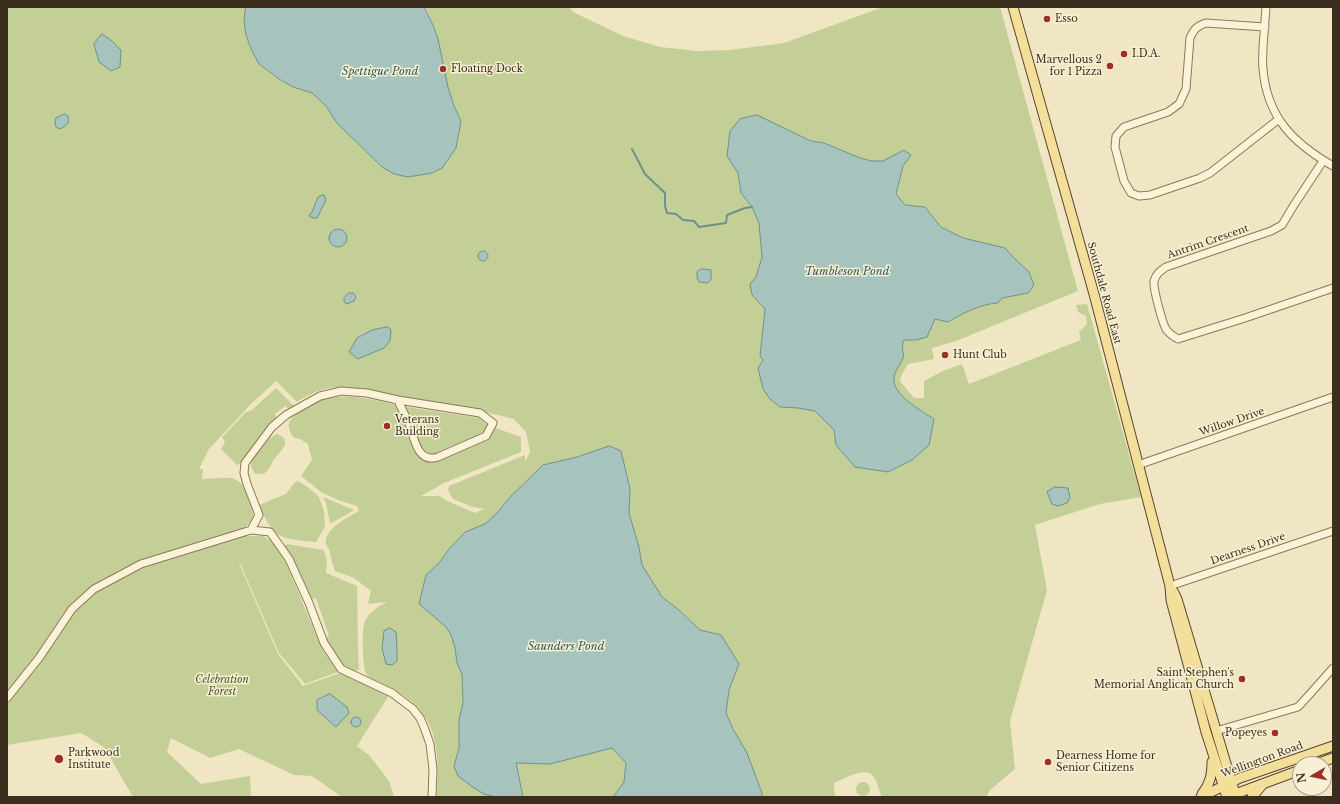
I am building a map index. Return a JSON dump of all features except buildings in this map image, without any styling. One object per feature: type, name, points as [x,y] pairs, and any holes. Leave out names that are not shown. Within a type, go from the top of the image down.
[{"type":"main road","name":"Southdale Road East","points":[[1013,7],[1094,294],[1170,586],[1171,600],[1212,750],[1231,796]]},
{"type":"main road","name":"Southdale Road East","points":[[1170,586],[1178,599],[1216,731],[1227,784]]},
{"type":"main road","name":"Wellington Road","points":[[1200,797],[1227,784],[1333,746]]},
{"type":"main road","points":[[1200,797],[1208,787],[1211,779],[1212,750]]},
{"type":"main road","points":[[1231,796],[1292,773]]},
{"type":"main road","points":[[1252,797],[1264,783]]},
{"type":"street","points":[[1266,7],[1262,68],[1267,92],[1275,113],[1294,138],[1323,161],[1333,166]]},
{"type":"street","points":[[1265,27],[1206,23],[1199,25],[1193,30],[1190,38],[1186,89],[1179,104],[1168,112],[1124,127],[1116,136],[1115,147],[1124,181],[1131,193],[1139,196],[1150,195],[1200,178],[1210,173],[1279,119]]},
{"type":"street","name":"Antrim Crescent","points":[[1323,161],[1282,225],[1271,231],[1166,267],[1157,273],[1154,280],[1154,288],[1166,328],[1171,335],[1178,339],[1333,288]]},
{"type":"street","points":[[251,530],[259,515],[244,474],[245,463],[272,427],[286,415],[320,396],[341,391],[367,393],[398,400],[480,413],[493,423],[486,436],[430,459],[423,456],[418,449],[409,423],[398,400]]},
{"type":"street","name":"Willow Drive","points":[[1138,465],[1333,398]]},
{"type":"street","points":[[7,698],[39,658],[72,609],[94,589],[142,564],[251,530],[270,532],[289,559],[309,603],[324,643],[341,669],[392,693],[412,709],[420,718],[430,744],[433,769],[432,797]]},
{"type":"street","name":"Dearness Drive","points":[[1170,586],[1333,531]]},
{"type":"street","points":[[1216,731],[1298,707],[1333,668]]},
{"type":"green space","name":"Celebration Forest","points":[[7,7],[246,7],[244,21],[246,35],[259,64],[279,79],[293,87],[312,93],[326,106],[337,123],[382,167],[408,177],[432,173],[442,168],[461,121],[449,91],[434,26],[424,7],[569,7],[573,12],[623,36],[660,47],[697,51],[730,50],[784,43],[883,7],[1000,7],[1078,291],[956,341],[932,348],[934,359],[908,364],[901,376],[900,381],[914,398],[924,398],[924,381],[943,371],[962,364],[969,384],[1081,340],[1079,332],[1087,324],[1086,316],[1078,312],[1076,305],[1087,304],[1141,497],[1100,504],[1035,525],[1047,590],[1010,721],[1015,769],[990,790],[986,797],[882,797],[873,776],[865,772],[854,774],[834,783],[835,797],[762,797],[762,793],[755,775],[726,713],[729,690],[739,664],[721,635],[700,630],[679,610],[662,597],[642,565],[639,547],[629,513],[630,489],[621,451],[577,457],[543,465],[485,524],[465,532],[449,549],[439,563],[426,575],[419,604],[446,627],[451,635],[457,663],[462,674],[463,703],[459,719],[459,748],[454,766],[484,794],[496,797],[437,797],[438,766],[436,746],[430,726],[425,717],[408,698],[371,678],[365,671],[363,650],[364,624],[370,613],[387,602],[368,604],[371,591],[354,578],[335,571],[330,551],[326,544],[328,534],[337,524],[359,511],[357,506],[338,500],[321,492],[301,476],[312,460],[308,444],[300,439],[294,438],[289,424],[294,416],[313,403],[325,399],[348,397],[372,399],[407,407],[479,418],[487,425],[521,437],[521,452],[444,483],[421,496],[440,496],[447,501],[475,513],[484,509],[473,507],[453,499],[448,490],[449,486],[525,455],[525,462],[530,452],[526,432],[514,419],[464,407],[339,387],[327,388],[307,396],[297,402],[276,381],[251,404],[209,449],[199,469],[203,469],[202,479],[231,478],[241,483],[248,494],[254,519],[243,529],[224,536],[263,536],[272,541],[286,563],[322,649],[338,672],[305,684],[279,653],[239,563],[278,654],[303,686],[340,673],[389,695],[357,746],[369,755],[389,781],[394,797],[342,797],[312,776],[294,775],[239,749],[210,758],[171,738],[167,752],[201,784],[250,776],[251,797],[133,797],[104,747],[81,733],[7,745]],"holes":[[[777,125],[811,141],[824,143],[860,158],[872,161],[883,161],[904,150],[911,155],[903,166],[895,194],[905,205],[925,207],[941,227],[963,238],[1005,248],[1016,260],[1028,293],[1002,298],[998,303],[985,305],[960,315],[948,322],[935,319],[916,340],[904,340],[902,346],[903,358],[896,370],[894,378],[895,384],[898,390],[909,402],[934,419],[836,445],[834,430],[815,411],[798,408],[763,389],[758,368],[763,360],[761,343],[765,309],[756,277],[762,257],[759,223],[752,207],[741,193],[738,173]]]},
{"type":"green space","points":[[276,388],[295,407],[290,410],[285,406],[275,414],[277,419],[243,461],[237,465],[221,449],[225,442],[222,437],[246,412],[252,410]]},
{"type":"green space","points":[[277,434],[282,436],[285,445],[265,473],[254,473],[251,467],[254,458],[265,443]]},
{"type":"green space","points":[[298,481],[319,497],[324,511],[325,527],[316,542],[295,540],[279,535],[268,523],[259,505],[286,494],[294,483]]},
{"type":"green space","points":[[323,497],[354,510],[330,524],[326,503]]},
{"type":"green space","points":[[287,544],[324,550],[327,561],[326,573],[357,586],[359,670],[353,671],[341,664],[325,638],[329,636],[316,598],[310,600],[298,571],[285,546]]},
{"type":"green space","points":[[612,748],[626,763],[624,782],[613,797],[523,797],[516,762],[550,764]]},
{"type":"green space","points":[[860,782],[866,782],[870,786],[870,792],[866,796],[860,796],[856,792],[856,786]]},
{"type":"water","name":"Spettigue Pond","points":[[246,7],[424,7],[438,39],[448,87],[461,121],[456,148],[442,168],[432,173],[408,177],[394,174],[382,167],[337,123],[326,106],[312,93],[293,87],[279,79],[259,64],[246,35],[244,21]]},
{"type":"water","points":[[102,34],[111,40],[121,50],[120,67],[111,71],[99,62],[94,44]]},
{"type":"water","points":[[65,114],[68,116],[68,123],[59,129],[56,127],[56,118]]},
{"type":"water","name":"Tumbleson Pond","points":[[757,115],[811,141],[824,143],[860,158],[872,161],[883,161],[904,150],[911,155],[903,166],[896,194],[905,205],[925,207],[941,227],[963,238],[1005,248],[1029,272],[1034,285],[1028,293],[1002,298],[998,303],[985,305],[960,315],[948,322],[935,319],[927,337],[916,340],[904,340],[902,346],[903,358],[896,370],[894,378],[895,384],[898,390],[909,402],[934,419],[929,445],[912,460],[888,472],[855,467],[836,445],[834,430],[815,411],[780,407],[770,399],[763,389],[758,368],[763,360],[760,356],[765,309],[752,295],[750,284],[756,277],[762,257],[759,223],[752,207],[741,193],[738,173],[727,156],[730,131],[740,119]]},
{"type":"water","points":[[324,195],[326,200],[317,218],[309,216],[318,197]]},
{"type":"water","points":[[338,229],[344,232],[347,238],[344,244],[338,247],[332,244],[329,238],[332,232]]},
{"type":"water","points":[[481,251],[485,251],[487,252],[487,260],[481,261],[478,258],[478,254]]},
{"type":"water","points":[[702,269],[711,270],[711,280],[708,283],[699,282],[697,278],[697,272]]},
{"type":"water","points":[[349,293],[353,293],[356,297],[354,301],[346,304],[344,298]]},
{"type":"water","points":[[388,327],[391,330],[390,341],[384,348],[358,359],[349,352],[357,338],[372,330]]},
{"type":"water","name":"Saunders Pond","points":[[610,446],[621,451],[630,489],[629,513],[639,547],[642,565],[662,597],[679,610],[700,630],[721,635],[739,664],[729,690],[726,713],[733,729],[747,753],[762,793],[762,797],[613,797],[624,782],[626,763],[612,748],[550,764],[516,763],[523,797],[496,797],[484,794],[458,776],[454,766],[459,748],[459,719],[463,703],[462,674],[457,663],[451,635],[446,627],[419,604],[426,575],[439,563],[449,549],[465,532],[485,524],[543,465],[577,457]]},
{"type":"water","points":[[1055,487],[1068,488],[1070,498],[1067,503],[1058,506],[1052,504],[1047,492]]},
{"type":"water","points":[[390,628],[396,632],[397,648],[397,661],[392,665],[386,664],[382,648],[384,631]]},
{"type":"water","points":[[330,694],[347,707],[349,713],[336,727],[317,710],[317,700]]},
{"type":"water","points":[[354,717],[358,717],[360,718],[360,726],[354,727],[351,724],[351,720]]},
{"type":"waterway","points":[[632,149],[645,174],[665,193],[665,206],[667,213],[676,214],[683,220],[694,221],[699,227],[726,223],[727,215],[752,207]]},
{"type":"place","name":"Esso","points":[[1047,19]]},
{"type":"place","name":"I.D.A.","points":[[1124,54]]},
{"type":"place","name":"Marvellous 2 for 1 Pizza","points":[[1110,66]]},
{"type":"place","name":"Floating Dock","points":[[443,69]]},
{"type":"place","name":"Hunt Club","points":[[945,355]]},
{"type":"place","name":"Veterans Building","points":[[387,426]]},
{"type":"place","name":"Saint Stephen's Memorial Anglican Church","points":[[1242,679]]},
{"type":"place","name":"Popeyes","points":[[1275,733]]},
{"type":"place","name":"Parkwood Institute","points":[[59,759]]},
{"type":"place","name":"Dearness Home for Senior Citizens","points":[[1048,762]]}]
